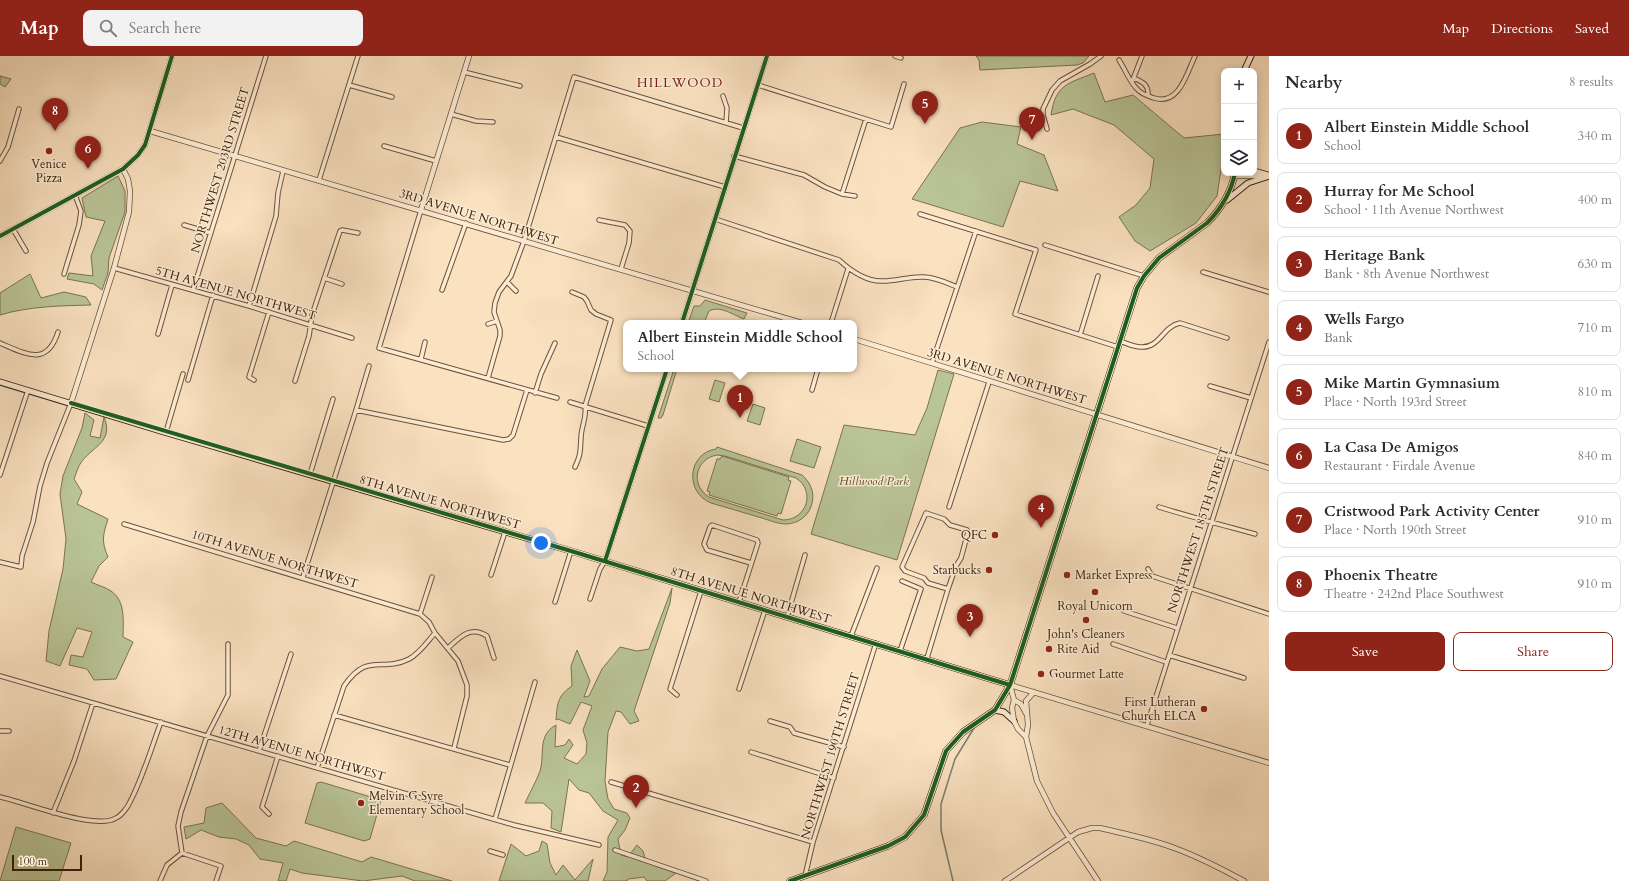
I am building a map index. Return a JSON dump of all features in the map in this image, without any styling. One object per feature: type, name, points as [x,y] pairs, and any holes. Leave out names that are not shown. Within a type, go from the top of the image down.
[{"type":"main road","points":[[1245,68],[1251,56]]},
{"type":"main road","points":[[1257,172],[1269,176]]},
{"type":"main road","points":[[1223,204],[1233,176]]},
{"type":"main road","points":[[790,881],[888,846],[905,837],[924,815],[946,751],[963,732],[995,710],[1010,684],[1137,288],[1144,276],[1159,258],[1207,223],[1223,204],[1238,190],[1248,183],[1269,176]]},
{"type":"main road","name":"8TH AVENUE NORTHWEST","points":[[0,382],[605,561],[1010,684]]},
{"type":"main road","points":[[995,710],[1004,712],[1014,721]]},
{"type":"street","points":[[0,236],[123,169],[138,155],[145,145],[172,56]]},
{"type":"street","name":"NORTHWEST 203RD STREET","points":[[193,290],[266,56]]},
{"type":"street","points":[[319,180],[358,56]]},
{"type":"street","points":[[469,56],[379,348],[557,398]]},
{"type":"street","points":[[683,320],[767,56]]},
{"type":"street","points":[[895,56],[901,58]]},
{"type":"street","points":[[1047,129],[1043,109],[1052,90],[1060,81],[1101,56]]},
{"type":"street","points":[[1132,82],[1142,56]]},
{"type":"street","points":[[1119,60],[1137,90],[1158,100],[1167,99],[1174,96],[1185,78],[1195,56]]},
{"type":"street","points":[[464,72],[520,86]]},
{"type":"street","points":[[488,378],[500,336],[494,312],[495,303],[499,292],[511,276],[524,241],[574,77],[743,128]]},
{"type":"street","points":[[1134,78],[1147,86],[1148,96]]},
{"type":"street","points":[[758,85],[891,127],[904,84]]},
{"type":"street","points":[[349,85],[392,97]]},
{"type":"street","points":[[723,96],[727,108],[726,123]]},
{"type":"street","points":[[0,162],[8,147],[19,109]]},
{"type":"street","points":[[451,114],[476,121],[493,122]]},
{"type":"street","points":[[842,194],[866,119]]},
{"type":"street","name":"3RD AVENUE NORTHWEST","points":[[150,130],[283,171],[319,180],[693,290],[788,320]]},
{"type":"street","points":[[556,137],[725,187]]},
{"type":"street","points":[[384,146],[436,161]]},
{"type":"street","points":[[734,156],[804,175],[825,187],[842,194],[855,196]]},
{"type":"street","points":[[0,562],[21,567],[22,556],[33,522],[40,486],[47,463],[71,403],[114,268],[131,202],[128,179],[123,169]]},
{"type":"street","points":[[249,306],[276,216],[278,193],[283,171]]},
{"type":"street","points":[[1257,175],[1269,176]]},
{"type":"street","points":[[64,274],[81,211],[75,195]]},
{"type":"street","points":[[920,214],[1036,250],[1015,314],[1118,347]]},
{"type":"street","points":[[599,220],[624,225],[630,231],[629,243],[621,269]]},
{"type":"street","points":[[715,220],[839,260],[856,274],[882,282],[925,277],[957,287]]},
{"type":"street","points":[[442,290],[466,223]]},
{"type":"street","points":[[184,225],[211,233]]},
{"type":"street","points":[[13,229],[26,251]]},
{"type":"street","points":[[295,381],[309,336],[312,315],[340,231],[342,230],[358,233]]},
{"type":"street","points":[[932,363],[976,231]]},
{"type":"street","points":[[1045,245],[1144,276]]},
{"type":"street","name":"5TH AVENUE NORTHWEST","points":[[114,268],[213,295],[352,338]]},
{"type":"street","points":[[832,320],[848,268]]},
{"type":"street","points":[[1203,272],[1269,292]]},
{"type":"street","points":[[1080,335],[1098,276]]},
{"type":"street","points":[[324,278],[342,284]]},
{"type":"street","points":[[507,282],[516,291]]},
{"type":"street","points":[[158,334],[172,285]]},
{"type":"street","points":[[572,292],[584,297],[590,310],[611,320],[585,406],[586,415],[581,438],[582,447],[575,467]]},
{"type":"street","points":[[188,380],[213,295]]},
{"type":"street","points":[[254,380],[249,377],[269,312]]},
{"type":"street","points":[[488,324],[497,321]]},
{"type":"street","points":[[1120,341],[1141,347],[1149,346],[1157,343],[1173,324],[1180,323],[1227,338]]},
{"type":"street","points":[[0,343],[23,352],[37,355],[51,348],[55,343],[58,332]]},
{"type":"street","name":"3RD AVENUE NORTHWEST","points":[[857,340],[1269,468]]},
{"type":"street","points":[[420,359],[425,342]]},
{"type":"street","name":"NORTHWEST 185TH STREET","points":[[1146,725],[1269,342]]},
{"type":"street","points":[[535,392],[541,374],[555,343]]},
{"type":"street","points":[[303,577],[369,366]]},
{"type":"street","points":[[590,598],[600,569],[605,561],[665,372]]},
{"type":"street","points":[[812,390],[817,372]]},
{"type":"street","points":[[166,432],[183,374]]},
{"type":"street","points":[[949,507],[990,382]]},
{"type":"street","points":[[1210,386],[1251,398]]},
{"type":"street","points":[[0,475],[28,390]]},
{"type":"street","points":[[356,410],[503,440],[509,439],[513,435],[527,390]]},
{"type":"street","points":[[310,474],[333,399]]},
{"type":"street","points":[[570,402],[648,426]]},
{"type":"street","points":[[1159,507],[1203,521],[1212,522],[1255,534]]},
{"type":"street","points":[[927,658],[948,589],[956,566],[961,558],[968,532],[967,530],[950,525],[944,519],[926,513],[902,567],[904,571],[924,578],[928,583],[948,589]]},
{"type":"street","name":"10TH AVENUE NORTHWEST","points":[[124,524],[303,577],[420,614]]},
{"type":"street","points":[[739,602],[758,543],[754,538],[712,525],[710,527],[705,547],[707,550],[751,563]]},
{"type":"street","points":[[491,575],[505,532]]},
{"type":"street","points":[[555,602],[571,551]]},
{"type":"street","points":[[787,617],[805,555]]},
{"type":"street","points":[[851,636],[876,568]]},
{"type":"street","points":[[1148,570],[1152,576],[1269,614]]},
{"type":"street","points":[[432,577],[420,614],[429,622],[435,633],[458,661],[467,685],[468,696],[454,748]]},
{"type":"street","points":[[900,651],[921,589],[902,581]]},
{"type":"street","points":[[677,695],[670,689],[701,590]]},
{"type":"street","points":[[739,689],[765,610]]},
{"type":"street","points":[[1124,611],[1177,628]]},
{"type":"street","points":[[448,648],[467,632],[476,631],[487,636],[494,658]]},
{"type":"street","points":[[317,768],[344,686],[355,671],[363,666],[398,663],[408,659],[416,654],[435,633]]},
{"type":"street","points":[[182,853],[178,826],[180,819],[207,736],[228,694],[228,644]]},
{"type":"street","name":"NORTHWEST 190TH STREET","points":[[805,876],[813,842],[876,644]]},
{"type":"street","points":[[1113,644],[1166,662]]},
{"type":"street","points":[[259,751],[291,654]]},
{"type":"street","points":[[1169,655],[1244,678]]},
{"type":"street","name":"12TH AVENUE NORTHWEST","points":[[0,676],[495,819],[599,844]]},
{"type":"street","points":[[495,819],[535,682]]},
{"type":"street","points":[[1010,684],[1014,700],[1012,708],[1014,721],[1018,729],[1026,737]]},
{"type":"street","name":"8TH AVENUE NORTHWEST","points":[[1010,684],[1269,763]]},
{"type":"street","points":[[1034,692],[1026,701],[1028,716],[1026,737],[1038,781],[1053,813],[1068,838],[1098,881]]},
{"type":"street","points":[[1014,700],[1021,704],[1028,716]]},
{"type":"street","points":[[53,813],[74,761],[93,703]]},
{"type":"street","points":[[334,715],[510,765]]},
{"type":"street","points":[[770,721],[790,727],[794,733],[844,747]]},
{"type":"street","points":[[0,797],[53,813],[92,820],[105,821],[116,819],[130,804],[161,722]]},
{"type":"street","points":[[0,731],[9,732]]},
{"type":"street","points":[[751,752],[834,778]]},
{"type":"street","points":[[269,814],[262,807],[278,756]]},
{"type":"street","points":[[611,782],[813,842]]},
{"type":"street","points":[[1005,881],[1068,838],[1078,832],[1092,828],[1100,828],[1157,842],[1201,858],[1244,881]]},
{"type":"street","points":[[615,850],[706,881]]},
{"type":"street","points":[[490,851],[503,855]]},
{"type":"street","points":[[182,853],[221,866],[216,881]]},
{"type":"street","points":[[160,881],[167,865],[182,853]]},
{"type":"green space","points":[[976,56],[1089,56],[1083,63],[1077,65],[980,70],[979,60]]},
{"type":"green space","points":[[1094,73],[1105,102],[1133,95],[1184,138],[1221,134],[1221,170],[1217,196],[1196,223],[1150,251],[1135,241],[1119,217],[1136,205],[1150,188],[1154,159],[1114,125],[1073,109],[1051,115],[1056,97],[1060,91],[1064,86]]},
{"type":"green space","points":[[0,76],[11,79],[5,87],[0,84]]},
{"type":"green space","points":[[982,122],[1021,127],[1017,144],[1044,155],[1058,191],[1020,181],[1003,227],[912,199],[960,128]]},
{"type":"green space","points":[[118,176],[125,191],[125,212],[109,258],[108,273],[102,290],[94,284],[67,279],[69,273],[93,276],[91,256],[105,221],[86,217],[82,198]]},
{"type":"green space","points":[[30,274],[41,298],[64,292],[86,297],[91,305],[34,308],[0,315],[0,293]]},
{"type":"green space","points":[[705,300],[747,313],[744,319],[726,311],[713,309],[709,311],[705,320],[689,320],[694,306],[700,306]]},
{"type":"green space","name":"Hillwood Park","points":[[938,370],[954,374],[897,560],[811,534],[844,425],[915,435],[927,408]]},
{"type":"green space","points":[[673,372],[676,372],[663,415],[661,418],[658,418]]},
{"type":"green space","points":[[715,380],[725,383],[719,402],[709,399]]},
{"type":"green space","points":[[753,404],[765,408],[760,425],[747,421]]},
{"type":"green space","points":[[85,413],[94,420],[90,436],[100,438],[104,417],[106,425],[105,438],[82,461],[74,479],[82,492],[77,504],[108,519],[105,529],[104,547],[108,557],[99,566],[91,582],[111,591],[116,595],[123,612],[123,637],[133,642],[116,679],[94,680],[87,669],[69,665],[71,655],[83,657],[92,632],[77,628],[60,666],[46,661],[49,631],[63,569],[66,539],[60,494],[63,476],[82,428]]},
{"type":"green space","points":[[797,439],[821,447],[814,468],[790,461]]},
{"type":"green space","points":[[717,447],[802,475],[809,484],[813,495],[809,511],[799,521],[790,524],[783,524],[711,503],[702,498],[696,490],[693,482],[695,465],[707,452],[716,449]],"holes":[[[717,455],[725,456],[796,478],[806,490],[806,504],[803,510],[791,519],[783,520],[709,497],[699,486],[697,479],[700,467],[710,457]]]},
{"type":"green space","points":[[722,456],[789,477],[788,480],[791,481],[781,514],[778,513],[777,516],[709,495],[710,492],[707,491],[717,459],[720,459]]},
{"type":"green space","points":[[672,588],[670,603],[634,711],[639,721],[630,724],[621,712],[616,711],[608,732],[605,781],[608,799],[614,809],[627,813],[630,818],[625,830],[618,839],[621,855],[628,857],[637,845],[643,851],[646,862],[676,873],[665,881],[647,881],[644,877],[628,879],[627,881],[603,881],[607,872],[608,837],[618,820],[603,811],[589,793],[579,790],[569,779],[561,832],[551,828],[552,811],[543,803],[525,803],[540,771],[544,740],[550,729],[556,725],[555,747],[565,745],[569,739],[573,745],[564,758],[577,764],[586,754],[587,743],[583,730],[592,706],[581,702],[570,724],[558,719],[556,720],[559,700],[567,689],[572,686],[571,666],[577,650],[590,681],[584,697],[589,696],[602,669],[620,647],[637,651],[649,649]]},
{"type":"green space","points":[[321,782],[381,800],[370,839],[364,841],[305,823],[317,783]]},
{"type":"green space","points":[[222,803],[256,838],[286,846],[294,841],[362,862],[371,857],[452,881],[415,881],[402,876],[363,881],[302,873],[290,869],[286,881],[278,881],[283,863],[260,859],[249,845],[236,839],[219,837],[201,830],[186,839],[184,827],[204,823],[206,808]]},
{"type":"green space","points":[[16,827],[71,843],[59,881],[0,881]]},
{"type":"green space","points":[[542,841],[547,844],[550,863],[556,875],[563,865],[575,880],[593,859],[588,881],[499,881],[511,844],[526,856],[539,851]]},
{"type":"waterway","points":[[953,881],[941,830],[941,804],[955,759],[974,728]]},
{"type":"cycle path","points":[[0,236],[123,169],[138,155],[145,145],[172,56]]},
{"type":"cycle path","points":[[683,320],[767,56]]},
{"type":"cycle path","points":[[790,881],[888,846],[905,837],[924,815],[946,751],[963,732],[995,710],[1010,685],[1137,288],[1144,276],[1159,258],[1212,218],[1228,194],[1234,176]]},
{"type":"cycle path","points":[[605,561],[666,372]]},
{"type":"cycle path","points":[[71,403],[571,551],[1010,685]]},
{"type":"place","name":"Mike Martin Gymnasium","points":[[925,124]]},
{"type":"place","name":"Phoenix Theatre","points":[[55,131]]},
{"type":"place","name":"Cristwood Park Activity Center","points":[[1032,140]]},
{"type":"place","name":"Venice Pizza","points":[[49,151]]},
{"type":"place","name":"La Casa De Amigos","points":[[88,169]]},
{"type":"place","name":"Albert Einstein Middle School","points":[[740,418]]},
{"type":"place","name":"Wells Fargo","points":[[1041,528]]},
{"type":"place","name":"QFC","points":[[995,535]]},
{"type":"place","name":"Starbucks","points":[[989,570]]},
{"type":"place","name":"Market Express","points":[[1067,575]]},
{"type":"place","name":"Royal Unicorn","points":[[1095,592]]},
{"type":"place","name":"John's Cleaners","points":[[1086,620]]},
{"type":"place","name":"Heritage Bank","points":[[970,637]]},
{"type":"place","name":"Rite Aid","points":[[1049,649]]},
{"type":"place","name":"Gourmet Latte","points":[[1041,674]]},
{"type":"place","name":"First Lutheran Church ELCA","points":[[1204,709]]},
{"type":"place","name":"Melvin G Syre Elementary School","points":[[361,803]]},
{"type":"place","name":"Hurray for Me School","points":[[636,808]]},
{"type":"district","name":"HILLWOOD","points":[[680,83]]}]
